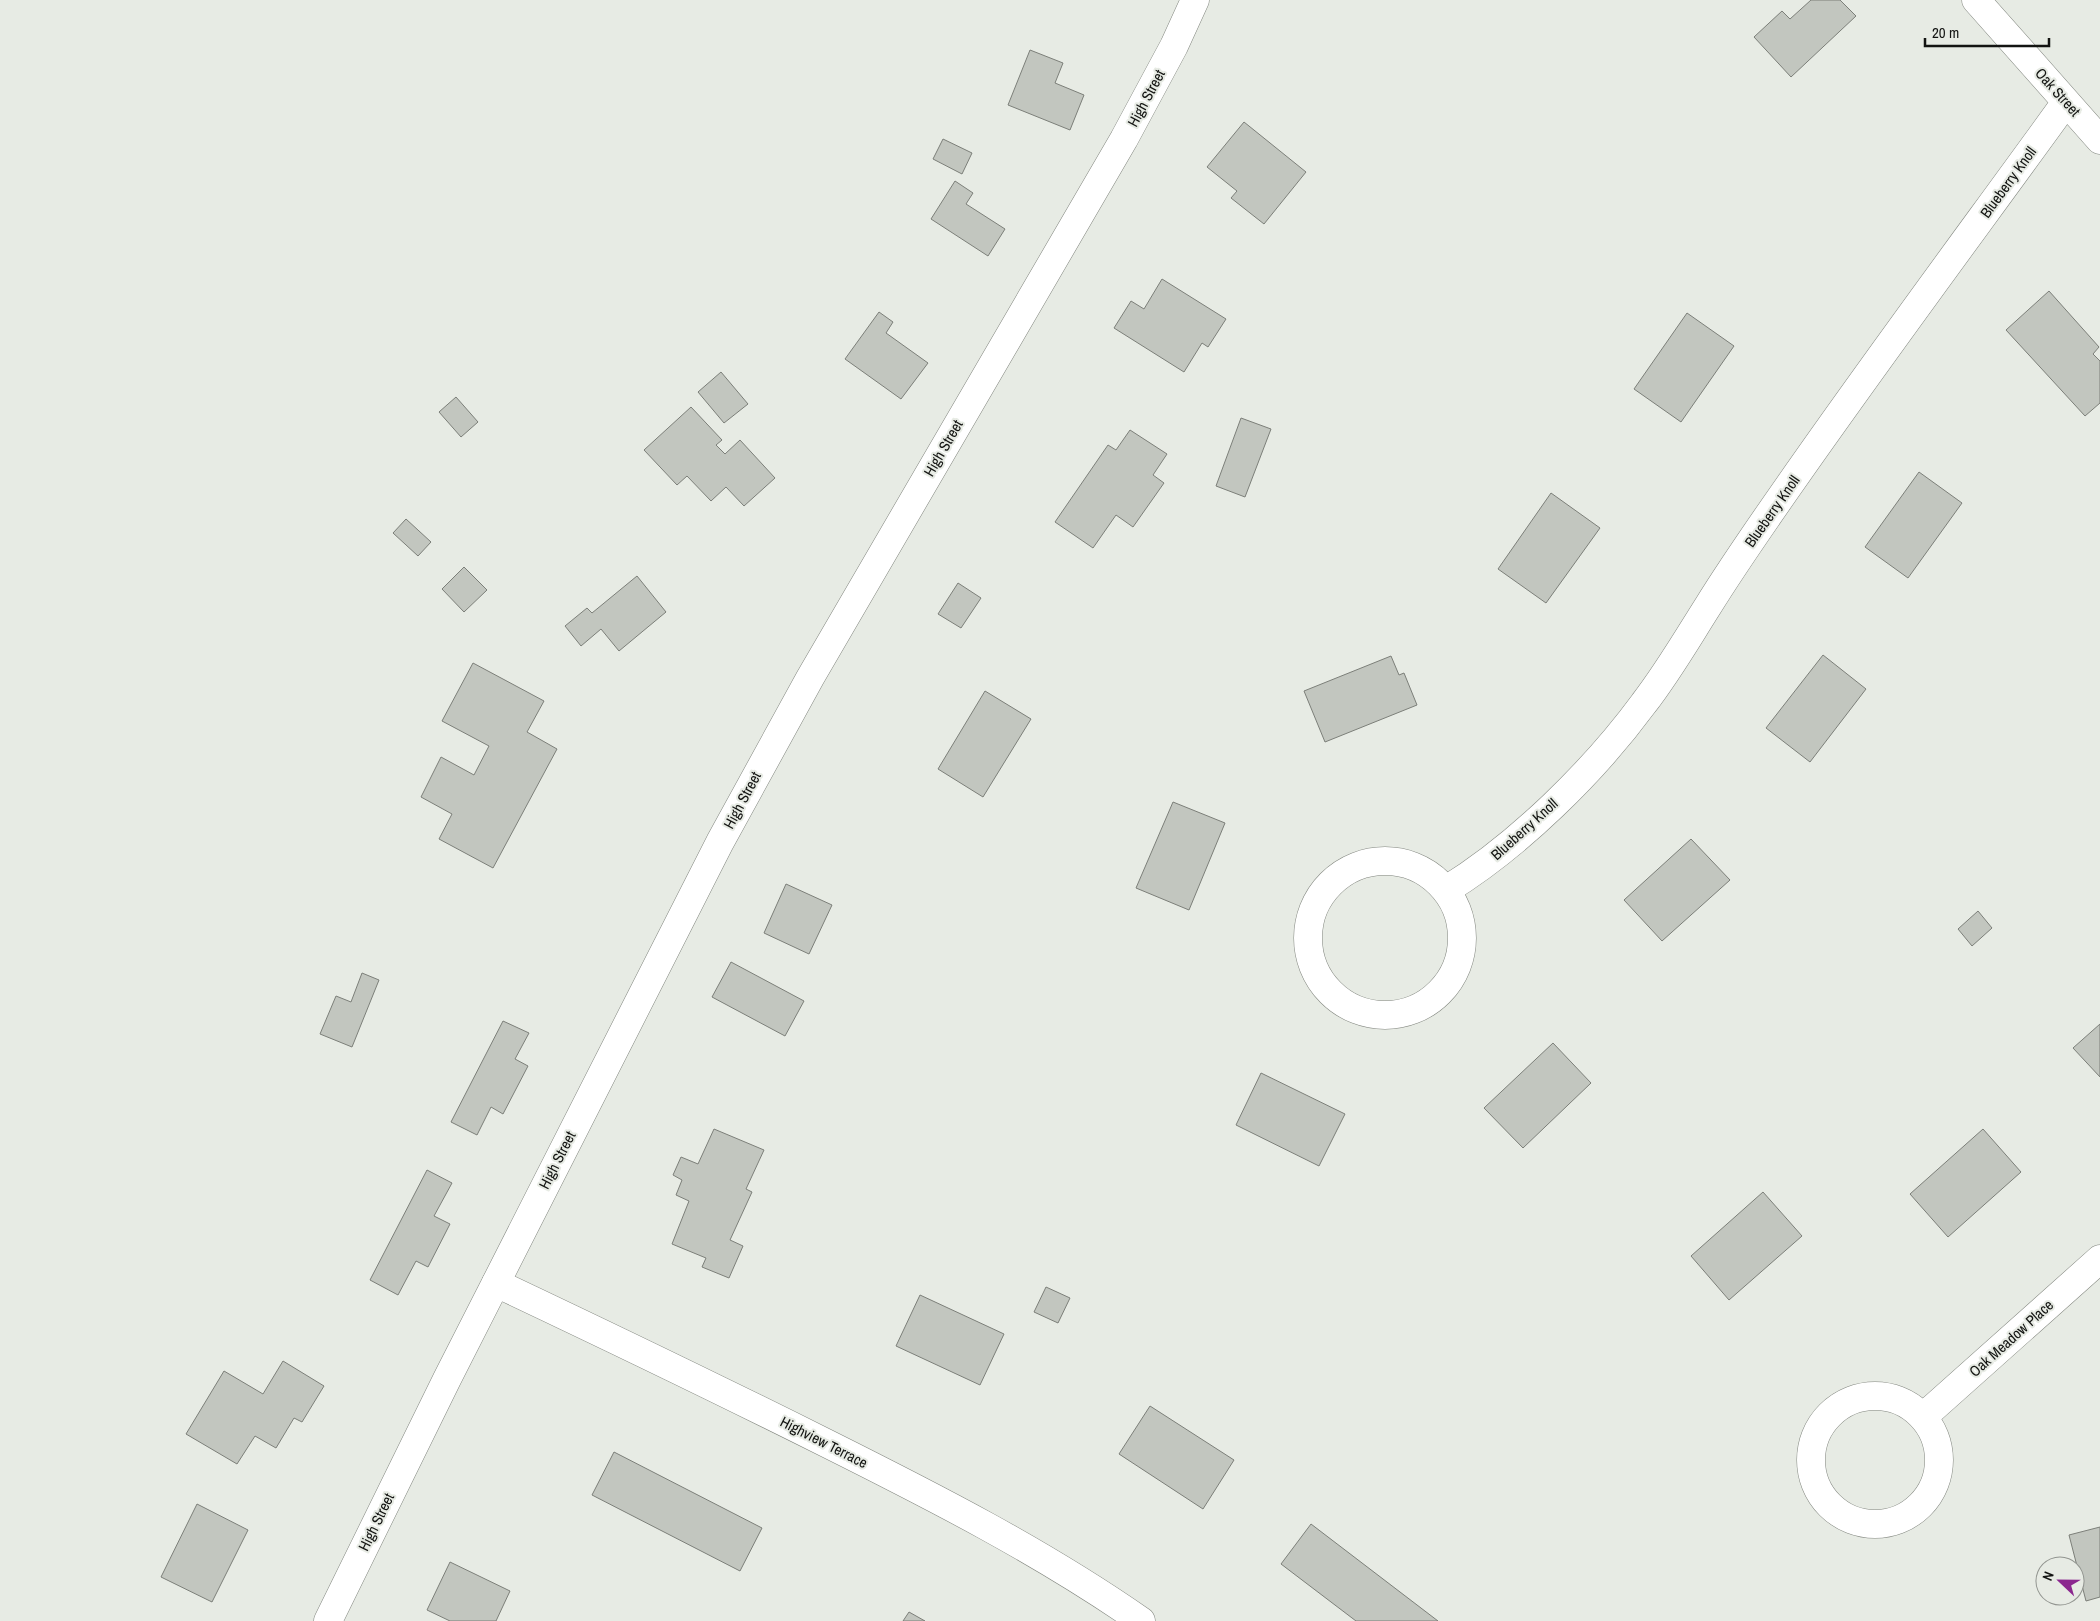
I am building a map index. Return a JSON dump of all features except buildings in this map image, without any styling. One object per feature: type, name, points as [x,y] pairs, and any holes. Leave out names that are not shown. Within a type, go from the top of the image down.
[{"type":"street","name":"High Street","points":[[328,1621],[670,939],[770,750],[1124,139],[1174,46],[1195,0]]},
{"type":"street","name":"Oak Street","points":[[1976,0],[2100,140]]},
{"type":"street","name":"Blueberry Knoll","points":[[1446,890],[1477,872],[1534,822],[1609,746],[1643,705],[1778,502],[2066,102]]},
{"type":"street","points":[[1391,860],[1414,866],[1436,879],[1446,890],[1459,914],[1462,927],[1461,952],[1450,981],[1427,1003],[1408,1012],[1388,1015],[1369,1014],[1348,1006],[1329,991],[1317,974],[1311,959],[1308,940],[1310,921],[1320,897],[1337,878],[1356,866],[1391,860]]},
{"type":"street","name":"Oak Meadow Place","points":[[1923,1417],[2100,1259]]},
{"type":"street","name":"Highview Terrace","points":[[496,1283],[765,1412],[932,1496],[1036,1555],[1141,1621]]},
{"type":"street","points":[[1878,1396],[1903,1402],[1923,1417],[1935,1439],[1939,1464],[1932,1488],[1918,1509],[1896,1522],[1871,1525],[1847,1518],[1827,1504],[1814,1482],[1811,1457],[1817,1433],[1832,1412],[1854,1400],[1878,1396]]}]
